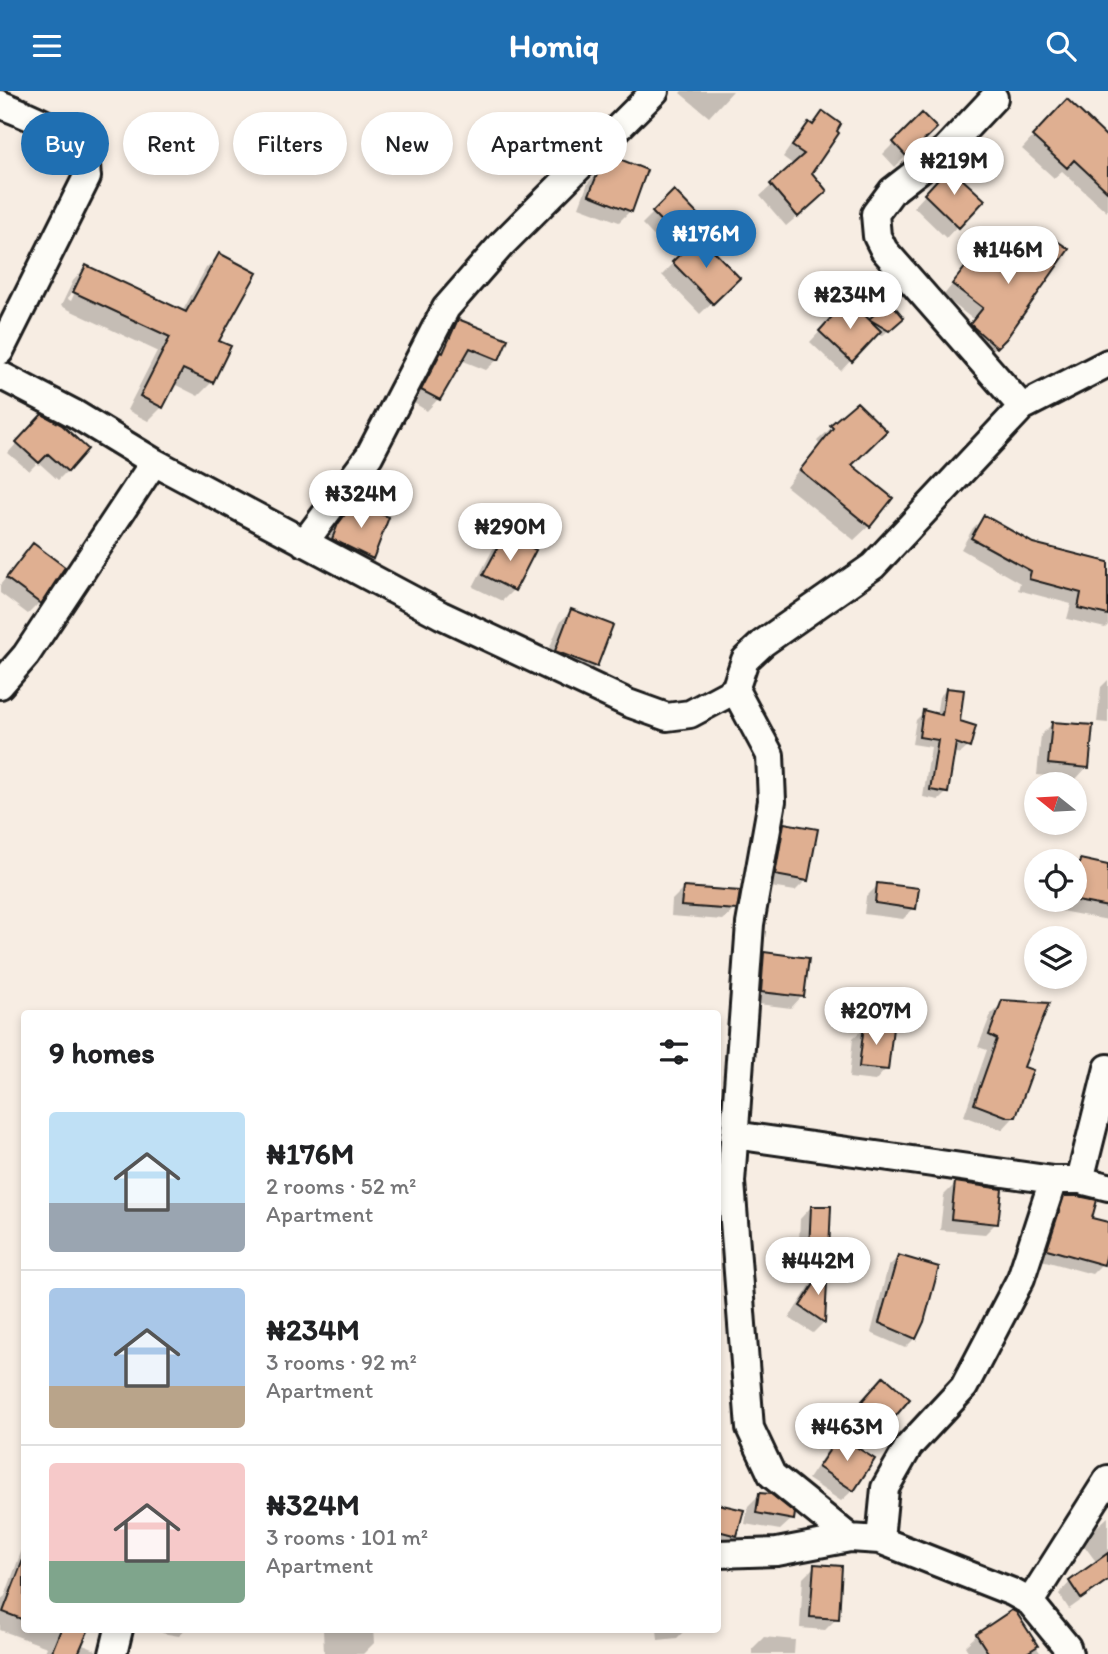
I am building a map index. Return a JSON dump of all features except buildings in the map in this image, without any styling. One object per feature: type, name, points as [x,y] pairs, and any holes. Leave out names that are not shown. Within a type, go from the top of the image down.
[{"type":"street","points":[[304,543],[369,456],[446,308],[502,244],[655,91]]},
{"type":"street","points":[[994,98],[946,150],[892,191],[874,214],[877,236],[884,250],[1022,407]]},
{"type":"street","points":[[0,104],[54,128],[73,143],[85,160],[87,177],[0,351]]},
{"type":"street","points":[[0,375],[75,414],[153,463],[441,615],[628,703],[667,717],[691,714],[735,690],[745,660],[763,643],[797,622],[873,566],[1022,407],[1108,363]]},
{"type":"street","points":[[0,685],[26,655],[153,463]]},
{"type":"street","points":[[735,690],[769,755],[772,801],[750,924],[734,1135],[724,1186],[750,1428],[772,1475],[850,1538]]},
{"type":"street","points":[[1080,1180],[1108,1068]]},
{"type":"street","points":[[734,1135],[1053,1180],[1080,1180],[1108,1187]]},
{"type":"street","points":[[880,1540],[885,1488],[909,1446],[964,1387],[1021,1278],[1053,1180]]},
{"type":"street","points":[[1030,1602],[1108,1479]]},
{"type":"street","points":[[721,1554],[777,1552],[850,1538],[880,1540],[1012,1592],[1030,1602],[1067,1647],[1069,1654]]},
{"type":"street","points":[[113,1654],[118,1633]]}]
